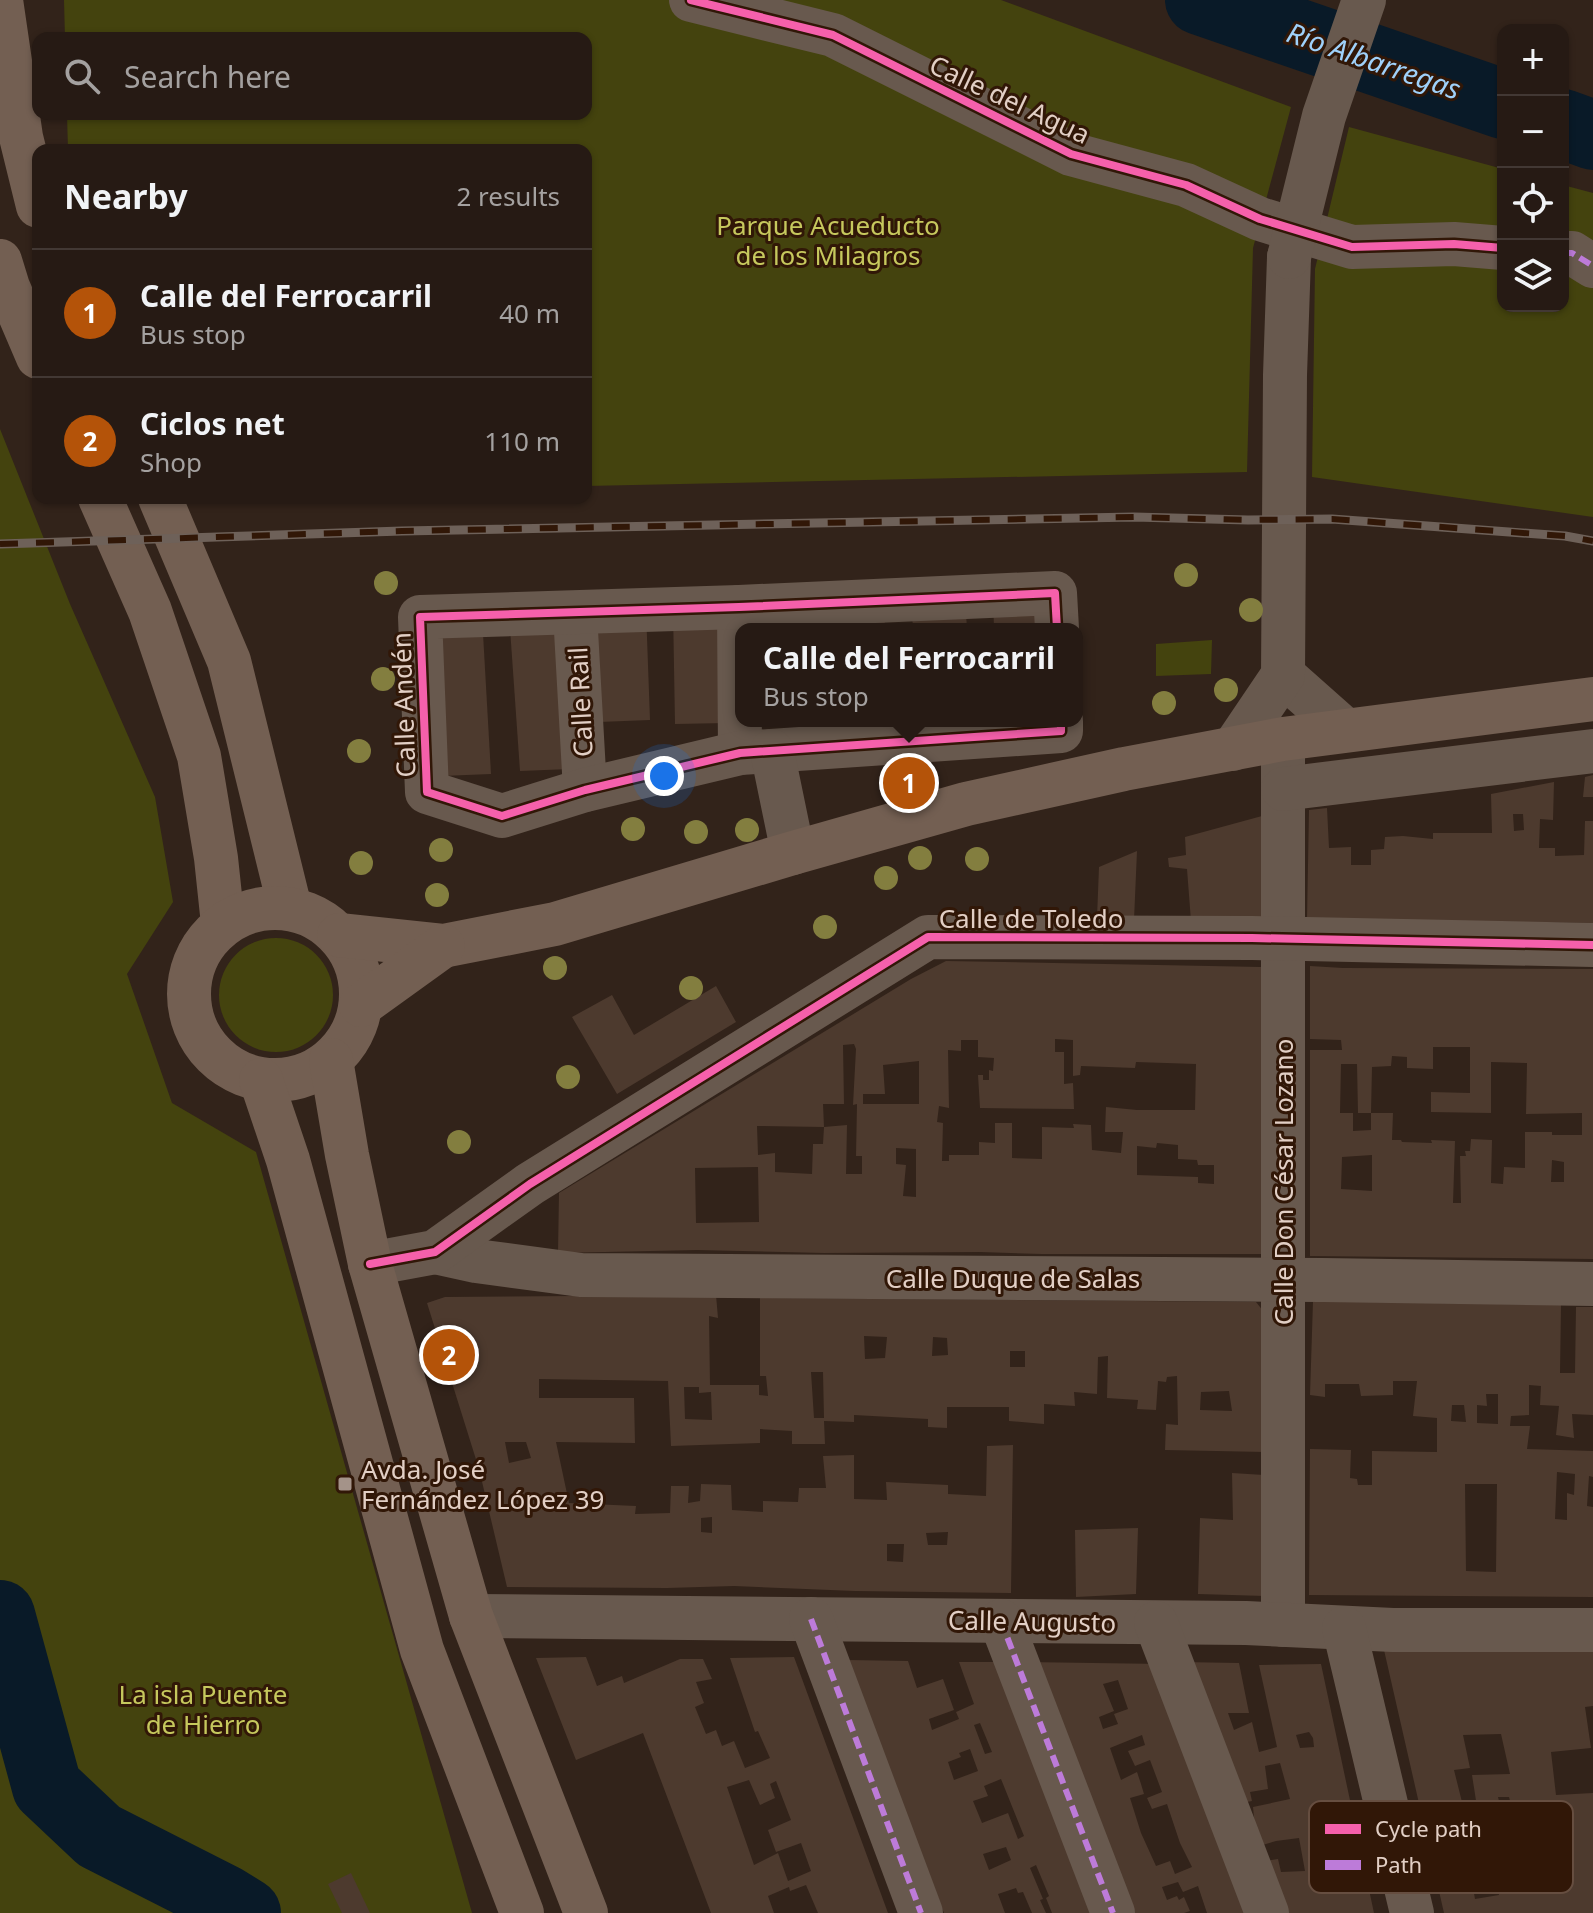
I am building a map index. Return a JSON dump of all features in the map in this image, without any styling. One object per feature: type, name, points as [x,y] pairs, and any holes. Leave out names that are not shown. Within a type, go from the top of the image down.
[{"type":"main road","points":[[1,0],[21,137],[32,182]]},
{"type":"main road","points":[[0,261],[32,343]]},
{"type":"main road","points":[[103,504],[150,611],[199,756],[216,858],[223,924]]},
{"type":"main road","points":[[163,504],[229,661],[290,908]]},
{"type":"main road","points":[[339,935],[443,946],[555,924],[966,804],[1124,769],[1283,739],[1593,699]]},
{"type":"main road","points":[[290,908],[317,918],[339,935],[353,956],[361,980],[361,1005],[351,1035],[331,1060],[309,1073],[286,1080],[261,1080],[234,1070],[211,1052],[195,1028],[188,1000],[191,971],[202,945],[223,924],[255,909],[290,908]]},
{"type":"main road","points":[[361,1005],[443,946]]},
{"type":"main road","points":[[331,1060],[370,1264],[471,1616],[586,1913]]},
{"type":"main road","points":[[261,1080],[288,1160],[422,1650],[522,1913]]},
{"type":"street","name":"Calle del Agua","points":[[691,0],[833,35],[1071,154],[1186,185],[1260,219],[1352,247],[1454,244],[1497,248]]},
{"type":"street","points":[[1233,749],[1283,675],[1289,257],[1324,116],[1364,0]]},
{"type":"street","points":[[1569,253],[1593,266]]},
{"type":"street","points":[[739,607],[741,623]]},
{"type":"street","points":[[575,613],[739,607],[896,614],[1056,611]]},
{"type":"street","name":"Calle Andén","points":[[575,613],[420,617],[427,792],[502,816],[585,790]]},
{"type":"street","name":"Calle Rail","points":[[575,613],[585,790]]},
{"type":"street","points":[[1283,675],[1345,730]]},
{"type":"street","points":[[753,727],[756,752],[793,853]]},
{"type":"street","points":[[585,790],[756,752],[899,731],[1029,727]]},
{"type":"street","name":"Calle Don César Lozano","points":[[1283,739],[1283,1625]]},
{"type":"street","points":[[1283,789],[1593,751]]},
{"type":"street","name":"Calle de Toledo","points":[[370,1264],[435,1252],[530,1184],[928,937],[1593,945]]},
{"type":"street","name":"Calle Duque de Salas","points":[[435,1252],[476,1261],[581,1275],[1593,1284]]},
{"type":"street","name":"Calle Augusto","points":[[471,1616],[1156,1623],[1393,1630],[1593,1630]]},
{"type":"street","points":[[811,1619],[921,1913]]},
{"type":"street","points":[[1001,1621],[1113,1913]]},
{"type":"street","points":[[1156,1623],[1267,1913]]},
{"type":"street","points":[[1344,1628],[1385,1801]]},
{"type":"street","points":[[1407,1893],[1412,1913]]},
{"type":"green space","name":"Parque Acueducto de los Milagros","points":[[64,0],[1001,0],[1291,107],[1253,248],[1247,472],[592,486],[592,144],[68,144],[67,120],[592,120],[592,32],[65,32]]},
{"type":"green space","points":[[1349,127],[1497,167],[1497,312],[1569,312],[1569,187],[1593,193],[1593,517],[1312,477],[1315,269]]},
{"type":"green space","name":"La isla Puente de Hierro","points":[[0,429],[70,604],[155,797],[173,902],[127,974],[172,1103],[256,1152],[472,1913],[0,1913]]},
{"type":"green space","points":[[1212,640],[1211,674],[1156,676],[1156,644]]},
{"type":"green space","points":[[276,938],[298,942],[317,954],[329,973],[333,995],[329,1017],[317,1036],[298,1048],[276,1052],[254,1048],[235,1036],[223,1017],[219,995],[223,973],[235,954],[254,942]]},
{"type":"building","points":[[1041,593],[1043,623],[994,623],[993,595]]},
{"type":"building","points":[[965,596],[967,623],[913,623],[911,599]]},
{"type":"building","points":[[884,600],[885,623],[836,623],[835,602]]},
{"type":"building","points":[[724,607],[727,723],[675,724],[673,609]]},
{"type":"building","points":[[646,610],[650,720],[599,722],[591,613]]},
{"type":"building","points":[[561,613],[570,769],[520,771],[509,614]]},
{"type":"building","points":[[482,616],[491,774],[442,776],[434,617]]},
{"type":"building","points":[[1593,775],[1593,797],[1583,797],[1585,777]]},
{"type":"building","points":[[1554,782],[1553,820],[1540,819],[1539,848],[1555,848],[1555,856],[1584,855],[1585,821],[1593,821],[1593,923],[1307,919],[1309,810],[1327,808],[1329,848],[1351,847],[1351,865],[1371,865],[1371,850],[1384,849],[1385,837],[1433,839],[1433,833],[1492,833],[1491,794]],"holes":[[[1513,814],[1523,814],[1524,830],[1514,831]]]},
{"type":"building","points":[[1262,816],[1262,921],[1191,921],[1187,869],[1169,867],[1168,858],[1186,855],[1185,837]]},
{"type":"building","points":[[1137,851],[1134,920],[1097,918],[1099,867]]},
{"type":"building","points":[[946,961],[1261,967],[1262,1254],[697,1250],[558,1253],[559,1193],[911,979]],"holes":[[[1055,1039],[1073,1040],[1073,1076],[1080,1075],[1081,1066],[1135,1068],[1136,1062],[1196,1064],[1195,1110],[1106,1107],[1105,1132],[1123,1132],[1121,1153],[1092,1150],[1091,1125],[1073,1124],[1074,1128],[1042,1127],[1042,1159],[1012,1158],[1012,1123],[995,1123],[995,1143],[979,1142],[979,1155],[949,1155],[949,1161],[942,1161],[943,1123],[937,1122],[939,1106],[949,1108],[948,1050],[961,1051],[961,1040],[978,1040],[978,1057],[994,1058],[989,1080],[983,1080],[983,1075],[978,1075],[980,1108],[1074,1109],[1073,1083],[1064,1084],[1064,1052],[1055,1052]],[[854,1044],[856,1156],[862,1156],[862,1174],[846,1174],[847,1125],[824,1127],[823,1104],[844,1104],[843,1045]],[[919,1061],[919,1104],[863,1104],[863,1094],[885,1094],[883,1065]],[[757,1126],[824,1127],[823,1144],[813,1144],[812,1174],[775,1172],[775,1153],[758,1155]],[[1157,1143],[1178,1145],[1178,1159],[1197,1160],[1198,1165],[1214,1165],[1214,1184],[1198,1183],[1198,1177],[1137,1175],[1137,1146],[1156,1148]],[[896,1148],[916,1149],[916,1197],[903,1196],[906,1165],[896,1164]],[[758,1167],[759,1222],[696,1223],[695,1168]]]},
{"type":"building","points":[[1310,966],[1593,969],[1593,1259],[1310,1256],[1310,1050],[1342,1050],[1341,1040],[1310,1039]],"holes":[[[1433,1047],[1470,1047],[1470,1093],[1431,1092],[1431,1112],[1491,1113],[1491,1062],[1527,1063],[1526,1114],[1582,1113],[1582,1135],[1525,1132],[1525,1168],[1504,1167],[1503,1184],[1491,1183],[1492,1140],[1471,1139],[1470,1151],[1465,1151],[1466,1156],[1460,1156],[1461,1203],[1453,1203],[1455,1141],[1392,1140],[1393,1113],[1371,1113],[1372,1067],[1391,1066],[1392,1056],[1407,1057],[1407,1068],[1433,1069]],[[1341,1064],[1357,1064],[1358,1113],[1371,1113],[1371,1130],[1353,1131],[1353,1113],[1340,1113]],[[1372,1155],[1372,1191],[1341,1189],[1342,1157]],[[1552,1160],[1564,1162],[1564,1182],[1551,1182]]]},
{"type":"building","points":[[716,986],[736,1022],[617,1094],[572,1017],[612,995],[634,1035]]},
{"type":"building","points":[[716,1295],[718,1318],[709,1316],[710,1385],[759,1385],[759,1395],[768,1396],[766,1376],[760,1376],[760,1298],[1256,1302],[1264,1312],[1266,1452],[1165,1450],[1166,1424],[1178,1425],[1177,1376],[1167,1377],[1166,1382],[1158,1381],[1156,1410],[1137,1409],[1138,1400],[1107,1398],[1108,1356],[1098,1357],[1097,1394],[1074,1392],[1075,1406],[1044,1404],[1044,1424],[1009,1421],[1009,1407],[947,1407],[947,1428],[928,1427],[928,1419],[854,1415],[854,1422],[824,1421],[825,1444],[792,1444],[792,1431],[760,1429],[760,1443],[671,1446],[668,1381],[539,1379],[539,1398],[634,1398],[635,1443],[556,1442],[569,1503],[636,1506],[635,1514],[670,1513],[671,1486],[689,1486],[688,1503],[700,1501],[701,1484],[731,1485],[732,1510],[763,1512],[763,1501],[798,1502],[799,1488],[826,1488],[823,1456],[854,1455],[854,1499],[887,1500],[886,1482],[948,1485],[948,1494],[986,1496],[987,1446],[1013,1445],[1011,1593],[734,1586],[507,1587],[479,1469],[427,1303],[445,1297]],"holes":[[[864,1336],[887,1337],[885,1358],[865,1359]],[[933,1337],[947,1338],[948,1355],[932,1356]],[[1010,1351],[1025,1351],[1025,1367],[1010,1367]],[[811,1372],[823,1372],[824,1418],[814,1418]],[[684,1387],[699,1387],[699,1393],[711,1392],[712,1420],[685,1419]],[[1229,1391],[1232,1411],[1200,1410],[1201,1392]],[[505,1442],[526,1442],[531,1458],[509,1463]],[[712,1517],[712,1533],[701,1532],[701,1518]],[[948,1532],[947,1545],[928,1545],[926,1533]],[[887,1544],[904,1544],[903,1562],[887,1561]]]},
{"type":"building","points":[[1313,1301],[1561,1305],[1560,1373],[1575,1373],[1576,1307],[1593,1307],[1593,1415],[1572,1414],[1574,1438],[1556,1435],[1559,1406],[1540,1405],[1541,1386],[1529,1385],[1529,1415],[1511,1416],[1510,1426],[1530,1426],[1527,1449],[1593,1451],[1593,1477],[1589,1476],[1587,1506],[1593,1507],[1593,1597],[1309,1595],[1310,1449],[1351,1450],[1350,1478],[1357,1479],[1358,1485],[1372,1485],[1372,1451],[1437,1452],[1437,1418],[1413,1416],[1417,1381],[1393,1381],[1393,1395],[1361,1396],[1359,1384],[1325,1384],[1325,1397],[1310,1395]],"holes":[[[1486,1394],[1498,1394],[1498,1424],[1477,1423],[1477,1405],[1487,1406]],[[1452,1405],[1464,1405],[1466,1422],[1451,1421]],[[1557,1472],[1575,1474],[1574,1495],[1567,1493],[1567,1520],[1555,1519]],[[1465,1484],[1497,1484],[1496,1572],[1466,1571]]]},
{"type":"building","points":[[1232,1473],[1264,1475],[1265,1596],[1198,1594],[1200,1518],[1233,1520]]},
{"type":"building","points":[[1138,1528],[1136,1594],[1076,1597],[1075,1530]]},
{"type":"building","points":[[1384,1650],[1593,1651],[1593,1706],[1585,1707],[1591,1748],[1551,1752],[1556,1795],[1593,1793],[1593,1913],[1444,1913],[1439,1893],[1474,1893],[1475,1899],[1499,1893],[1573,1893],[1573,1801],[1510,1801],[1509,1797],[1498,1797],[1499,1801],[1476,1801],[1472,1775],[1510,1774],[1501,1734],[1463,1735],[1470,1768],[1454,1770],[1462,1801],[1418,1801]]},
{"type":"building","points":[[586,1657],[597,1686],[622,1676],[624,1683],[680,1659],[703,1659],[712,1679],[696,1682],[704,1703],[695,1707],[706,1734],[716,1730],[722,1746],[734,1741],[745,1768],[770,1758],[758,1731],[755,1732],[730,1658],[794,1657],[888,1913],[818,1913],[806,1885],[790,1891],[789,1887],[768,1896],[774,1913],[711,1913],[643,1733],[576,1760],[536,1658]],"holes":[[[749,1780],[760,1805],[775,1798],[770,1784],[776,1781],[791,1820],[768,1830],[776,1852],[801,1843],[811,1871],[788,1881],[778,1853],[754,1865],[727,1787]]]},
{"type":"building","points":[[848,1660],[908,1661],[917,1688],[943,1679],[954,1710],[929,1719],[932,1730],[959,1719],[956,1712],[974,1704],[959,1662],[1008,1662],[1106,1913],[1052,1913],[1046,1898],[1049,1896],[1036,1865],[1030,1868],[1046,1913],[1032,1913],[1023,1892],[1018,1893],[1016,1888],[998,1894],[1005,1913],[944,1913]],"holes":[[[980,1723],[992,1752],[985,1754],[974,1725]],[[970,1749],[978,1771],[954,1780],[948,1762],[961,1757],[959,1753]],[[1001,1779],[1024,1836],[1018,1839],[1008,1813],[982,1823],[973,1801],[988,1796],[984,1786]],[[1006,1847],[1011,1860],[989,1870],[983,1854]]]},
{"type":"building","points":[[1025,1662],[1163,1664],[1257,1913],[1207,1913],[1198,1886],[1183,1892],[1178,1882],[1162,1887],[1167,1900],[1184,1897],[1190,1911],[1121,1913]],"holes":[[[1118,1680],[1128,1709],[1114,1714],[1118,1724],[1103,1729],[1099,1717],[1114,1711],[1103,1684]],[[1142,1735],[1145,1745],[1128,1751],[1135,1766],[1150,1760],[1162,1792],[1147,1798],[1152,1809],[1167,1804],[1192,1867],[1175,1874],[1170,1861],[1156,1866],[1130,1798],[1144,1794],[1137,1772],[1121,1780],[1110,1748]]]},
{"type":"building","points":[[1181,1662],[1239,1663],[1249,1713],[1228,1713],[1234,1730],[1252,1722],[1259,1752],[1277,1747],[1259,1665],[1321,1664],[1350,1801],[1309,1801],[1309,1893],[1370,1893],[1374,1913],[1277,1913],[1258,1862],[1278,1859],[1281,1872],[1305,1871],[1299,1838],[1252,1848],[1255,1828],[1253,1807],[1290,1799],[1280,1763],[1265,1766],[1268,1789],[1250,1792],[1252,1801],[1233,1805]],"holes":[[[1309,1732],[1314,1747],[1300,1748],[1296,1735]]]},
{"type":"building","points":[[351,1873],[370,1913],[342,1913],[328,1884]]},
{"type":"waterway","name":"Río Albarregas","points":[[1200,0],[1497,102]]},
{"type":"waterway","name":"Río Albarregas","points":[[1569,126],[1593,135]]},
{"type":"waterway","points":[[0,1615],[47,1787],[99,1836],[246,1913]]},
{"type":"railway","points":[[0,544],[402,531],[1134,517],[1332,519],[1565,536],[1593,541]]},
{"type":"marked path","points":[[1569,253],[1593,266]]},
{"type":"marked path","points":[[811,1619],[921,1913]]},
{"type":"marked path","points":[[1001,1621],[1113,1913]]},
{"type":"cycle path","points":[[691,0],[833,35],[1071,154],[1186,185],[1260,219],[1352,247],[1454,244],[1497,248]]},
{"type":"cycle path","points":[[1057,623],[1055,593],[420,617],[427,792],[502,816],[585,790],[740,753],[1061,731],[1061,727]]},
{"type":"cycle path","points":[[370,1264],[435,1252],[530,1184],[928,937],[1252,938],[1593,945]]},
{"type":"place","name":"Calle del Ferrocarril","points":[[909,783]]},
{"type":"place","name":"Ciclos net","points":[[449,1355]]},
{"type":"place","name":"Avda. José Fernández López 39","points":[[345,1484]]}]
